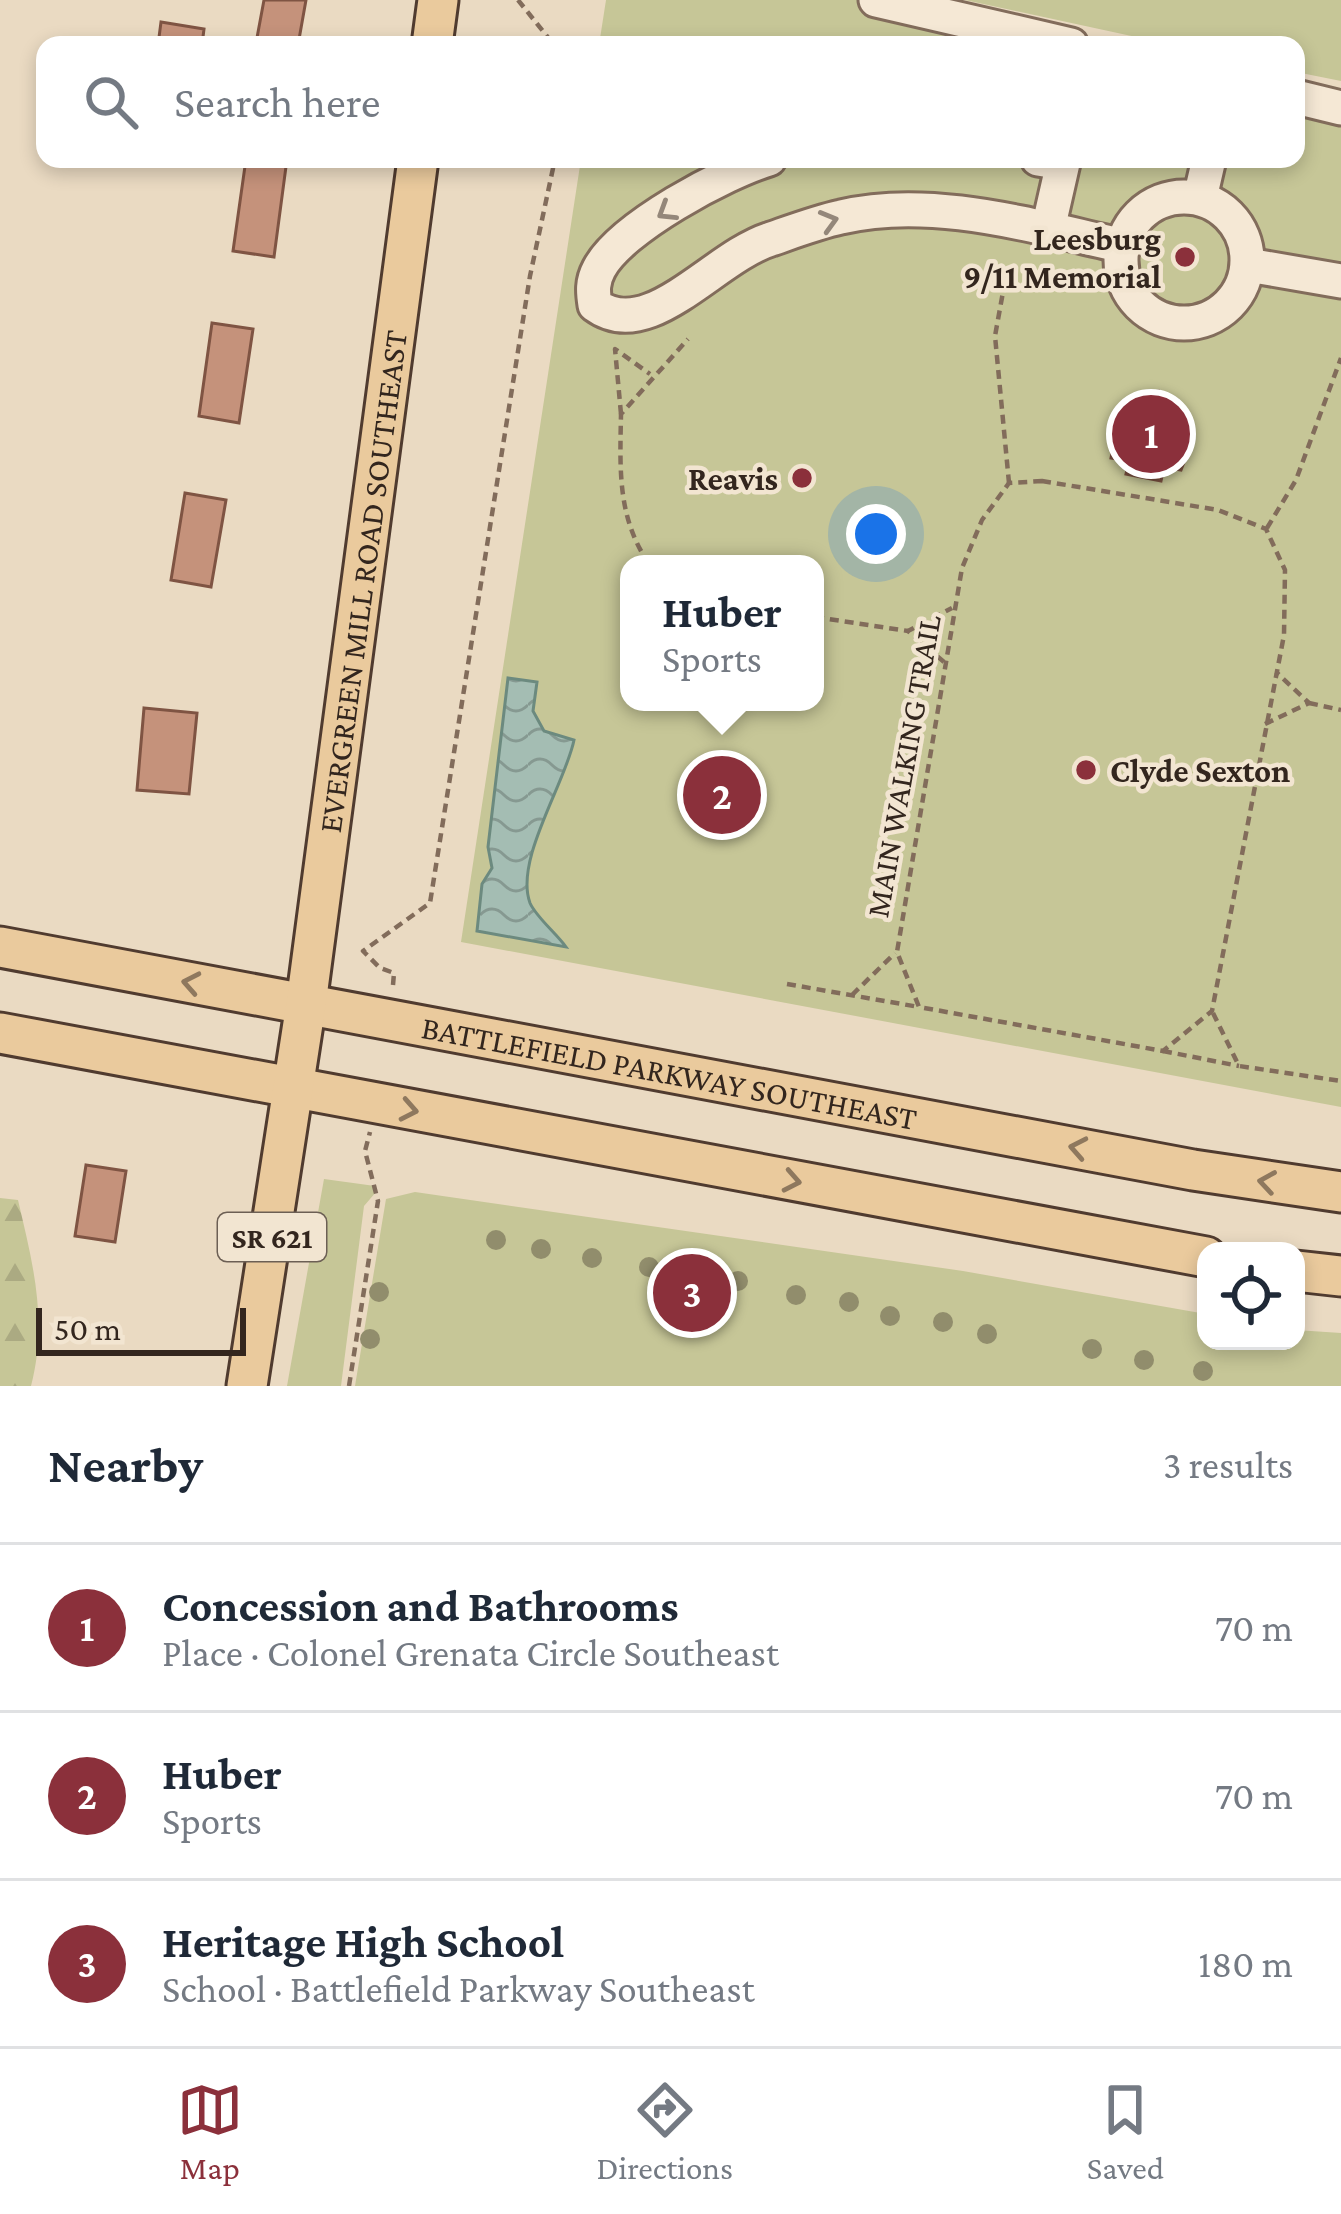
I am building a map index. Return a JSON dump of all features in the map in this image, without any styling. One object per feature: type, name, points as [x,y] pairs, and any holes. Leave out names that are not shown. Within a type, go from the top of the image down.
[{"type":"main road","points":[[434,36],[438,0]]},
{"type":"main road","name":"EVERGREEN MILL ROAD SOUTHEAST","points":[[306,1004],[417,168]]},
{"type":"main road","name":"BATTLEFIELD PARKWAY SOUTHEAST","points":[[0,946],[1170,1166],[1341,1192]]},
{"type":"main road","name":"SR 621","points":[[247,1386],[306,1004]]},
{"type":"main road","points":[[0,1033],[1197,1256]]},
{"type":"main road","points":[[1305,1272],[1341,1276]]},
{"type":"street","points":[[877,0],[1032,36]]},
{"type":"street","points":[[1305,99],[1341,108]]},
{"type":"street","points":[[736,168],[646,225],[601,264],[592,284],[595,305],[608,315],[650,315],[740,249],[845,215],[951,212],[1124,246]]},
{"type":"street","points":[[1048,230],[1062,168]]},
{"type":"street","points":[[1200,198],[1207,168]]},
{"type":"street","points":[[1200,198],[1230,216],[1242,234],[1248,265],[1240,291],[1217,315],[1187,323],[1165,320],[1141,306],[1128,290],[1120,263],[1124,246],[1142,213],[1165,200],[1200,198]]},
{"type":"street","points":[[1248,265],[1341,281]]},
{"type":"path","points":[[518,0],[547,36]]},
{"type":"path","points":[[388,1018],[394,973],[363,951],[430,903],[530,276],[553,168]]},
{"type":"path","points":[[1005,281],[994,336],[1009,483],[1042,481],[1218,510],[1267,530],[1286,570],[1284,635],[1212,1011],[1239,1066]]},
{"type":"path","points":[[621,414],[651,374],[688,339]]},
{"type":"path","points":[[643,555],[631,538],[621,494],[615,349],[651,374]]},
{"type":"path","points":[[1267,530],[1296,480],[1341,358]]},
{"type":"path","name":"MAIN WALKING TRAIL","points":[[919,1007],[897,952],[944,662],[954,606],[982,520],[1009,483]]},
{"type":"path","points":[[908,631],[954,606]]},
{"type":"path","points":[[824,618],[908,631],[944,662]]},
{"type":"path","points":[[1276,672],[1309,703],[1341,710]]},
{"type":"path","points":[[1264,724],[1309,703]]},
{"type":"path","points":[[852,995],[897,952]]},
{"type":"path","points":[[787,984],[1341,1082]]},
{"type":"path","points":[[1163,1051],[1212,1011]]},
{"type":"path","points":[[349,1386],[378,1201],[365,1151],[374,1103]]},
{"type":"green space","points":[[606,0],[876,0],[1031,36],[600,36]]},
{"type":"green space","points":[[965,0],[1341,0],[1341,81],[1305,74],[1305,36],[1131,36]]},
{"type":"green space","points":[[1305,99],[1341,108],[1341,1107],[461,942],[580,168],[1305,168]]},
{"type":"green space","points":[[324,1179],[375,1186],[376,1192],[364,1206],[341,1386],[287,1386]]},
{"type":"green space","points":[[415,1192],[963,1271],[1197,1312],[1197,1350],[1305,1350],[1305,1331],[1341,1333],[1341,1386],[355,1386],[386,1199]]},
{"type":"green space","points":[[0,1198],[18,1200],[33,1270],[38,1339],[31,1386],[0,1386]]},
{"type":"water","points":[[508,678],[537,682],[533,711],[544,731],[574,740],[535,844],[527,885],[533,908],[566,947],[477,931],[482,884],[492,868],[488,847]]},
{"type":"building","points":[[264,0],[306,0],[300,36],[257,36]]},
{"type":"building","points":[[161,22],[204,29],[203,36],[159,36]]},
{"type":"building","points":[[245,168],[286,168],[274,257],[233,251]]},
{"type":"building","points":[[212,323],[253,329],[239,423],[199,416]]},
{"type":"building","points":[[1159,391],[1162,397],[1177,400],[1173,424],[1189,427],[1189,449],[1181,470],[1164,467],[1161,481],[1126,474],[1129,461],[1111,458],[1120,415],[1136,417],[1140,393]]},
{"type":"building","points":[[185,493],[226,500],[211,587],[171,580]]},
{"type":"building","points":[[144,708],[197,713],[189,794],[137,790]]},
{"type":"building","points":[[86,1165],[126,1171],[115,1242],[75,1236]]},
{"type":"place","name":"Leesburg 9/11 Memorial","points":[[1185,257]]},
{"type":"place","name":"Concession and Bathrooms","points":[[1151,434]]},
{"type":"place","name":"Reavis","points":[[802,478]]},
{"type":"place","name":"Clyde Sexton","points":[[1086,770]]},
{"type":"place","name":"Huber","points":[[722,795]]},
{"type":"place","name":"Heritage High School","points":[[692,1293]]}]
